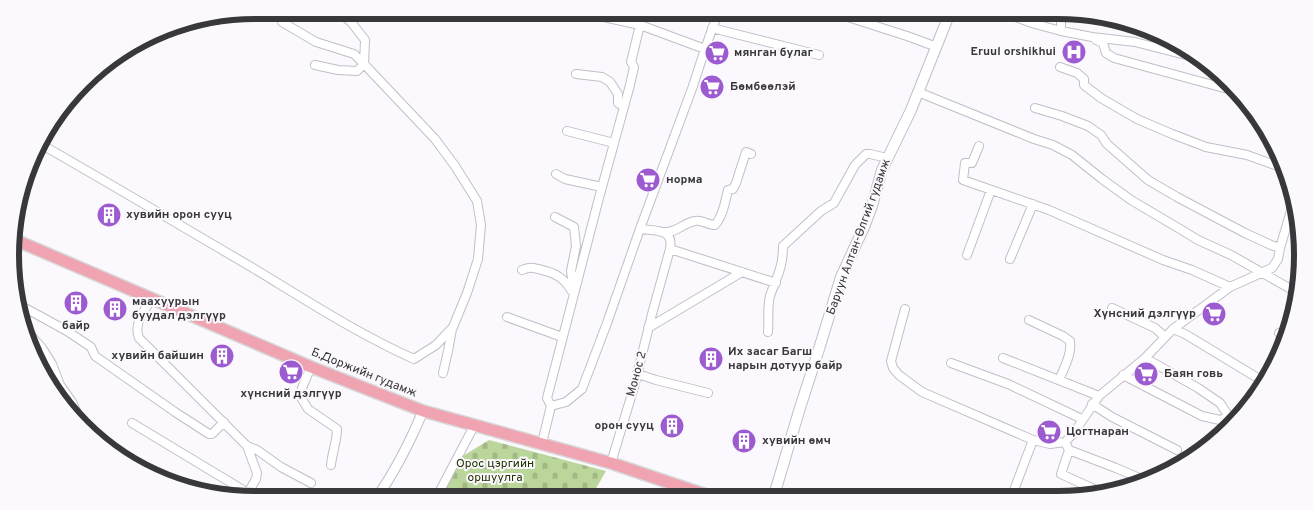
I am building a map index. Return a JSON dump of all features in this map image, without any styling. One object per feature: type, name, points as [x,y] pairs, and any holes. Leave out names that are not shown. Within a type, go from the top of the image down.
[{"type":"main road","name":"Баруун Алтан-Өлгий гудамж","points":[[775,491],[845,266],[864,227],[887,158],[911,110],[948,19]]},
{"type":"main road","name":"Б.Доржийн гудамж","points":[[19,241],[311,367],[423,411],[611,463],[681,491]]},
{"type":"street","points":[[315,65],[338,70],[357,71],[364,64],[365,40],[347,19]]},
{"type":"street","points":[[613,19],[640,25],[704,49]]},
{"type":"street","points":[[551,406],[566,402],[582,389],[693,86],[716,19]]},
{"type":"street","points":[[854,19],[937,47]]},
{"type":"street","points":[[1021,19],[1061,31],[1135,42],[1182,54]]},
{"type":"street","points":[[1061,19],[1061,31]]},
{"type":"street","points":[[282,22],[316,42],[354,54],[435,139],[477,201],[481,225],[478,259],[467,293],[453,326],[443,373]]},
{"type":"street","points":[[542,443],[551,406],[547,398],[572,291],[630,85],[634,66],[631,62],[640,25]]},
{"type":"street","points":[[712,28],[818,55]]},
{"type":"street","points":[[1092,37],[1103,43],[1106,53],[1114,58],[1225,88]]},
{"type":"street","points":[[1060,67],[1077,73],[1084,79],[1084,85],[1137,119],[1206,146],[1247,155],[1276,166]]},
{"type":"street","points":[[576,74],[602,77],[610,82],[618,94],[618,103],[624,107]]},
{"type":"street","points":[[918,92],[1034,139],[1053,144],[1072,155],[1130,200],[1198,240],[1231,255],[1292,289]]},
{"type":"street","points":[[1035,108],[1088,126],[1101,134],[1107,144],[1148,180],[1245,233],[1280,248]]},
{"type":"street","points":[[568,131],[614,143]]},
{"type":"street","points":[[979,146],[972,163],[965,163],[963,180],[1049,210],[1230,287]]},
{"type":"street","points":[[45,147],[169,218],[342,322],[414,359],[436,345],[453,326]]},
{"type":"street","points":[[640,229],[672,232],[697,220],[715,225],[724,206],[728,190],[732,189],[736,183],[746,152],[751,154]]},
{"type":"street","points":[[768,332],[770,298],[783,259],[783,246],[821,211],[834,203],[855,165],[866,154],[887,158]]},
{"type":"street","points":[[556,174],[565,179],[602,187]]},
{"type":"street","points":[[966,255],[992,190]]},
{"type":"street","points":[[1010,259],[1033,204]]},
{"type":"street","points":[[905,309],[891,362],[899,376],[922,392],[1033,440],[1050,444],[1065,442],[1099,396],[1145,358],[1173,329],[1230,287],[1272,268],[1278,260],[1290,213]]},
{"type":"street","points":[[555,217],[574,227],[576,246],[571,271],[572,291]]},
{"type":"street","points":[[664,232],[670,237],[670,249],[776,283]]},
{"type":"street","name":"Монос 2","points":[[611,463],[638,374],[648,328],[670,249]]},
{"type":"street","points":[[522,270],[529,267],[552,272],[562,278],[572,291]]},
{"type":"street","points":[[648,328],[742,272]]},
{"type":"street","points":[[152,298],[137,324],[139,338],[247,446],[257,472],[256,479],[248,491]]},
{"type":"street","points":[[25,308],[91,347],[94,356],[209,434],[212,434],[224,422]]},
{"type":"street","points":[[1112,308],[1155,328],[1165,337]]},
{"type":"street","points":[[507,317],[562,337]]},
{"type":"street","points":[[1029,320],[1070,341],[1070,355],[1059,380]]},
{"type":"street","points":[[1173,329],[1185,334],[1259,379]]},
{"type":"street","points":[[35,340],[52,364],[60,386],[74,407]]},
{"type":"street","points":[[1004,358],[1099,396]]},
{"type":"street","points":[[1145,358],[1198,388],[1220,403],[1230,417]]},
{"type":"street","points":[[951,363],[1008,384],[1082,419]]},
{"type":"street","points":[[311,367],[300,396],[308,409],[337,430],[331,465]]},
{"type":"street","points":[[638,374],[708,393]]},
{"type":"street","points":[[1123,375],[1202,416],[1220,420],[1228,419]]},
{"type":"street","points":[[1092,404],[1177,450]]},
{"type":"street","points":[[381,491],[403,455],[423,411]]},
{"type":"street","points":[[132,423],[240,491]]},
{"type":"street","points":[[440,491],[474,426]]},
{"type":"street","points":[[1014,491],[1033,440]]},
{"type":"street","points":[[1065,442],[1069,450],[1138,477]]},
{"type":"street","points":[[247,446],[257,450],[310,483]]},
{"type":"street","points":[[1069,450],[1062,474],[1094,488]]},
{"type":"green space","name":"Орос цэргийн оршуулга","points":[[489,440],[606,471],[595,491],[443,491],[458,459]]},
{"type":"place","name":"Eruul orshikhui","points":[[1074,52]]},
{"type":"place","name":"мянган булаг","points":[[717,53]]},
{"type":"place","name":"Бөмбөөлэй","points":[[712,87]]},
{"type":"place","name":"норма","points":[[648,180]]},
{"type":"place","name":"хувийн орон сууц","points":[[109,215]]},
{"type":"place","name":"байр","points":[[76,303]]},
{"type":"place","name":"маахуурын буудал дэлгүүр","points":[[115,309]]},
{"type":"place","name":"Хүнсний дэлгүүр","points":[[1214,314]]},
{"type":"place","name":"хувийн байшин","points":[[222,356]]},
{"type":"place","name":"Их засаг Багш нарын дотуур байр","points":[[711,359]]},
{"type":"place","name":"хүнсний дэлгүүр","points":[[291,372]]},
{"type":"place","name":"Баян говь","points":[[1146,374]]},
{"type":"place","name":"орон сууц","points":[[672,426]]},
{"type":"place","name":"Цогтнаран","points":[[1049,432]]},
{"type":"place","name":"хувийн өмч","points":[[744,441]]}]
